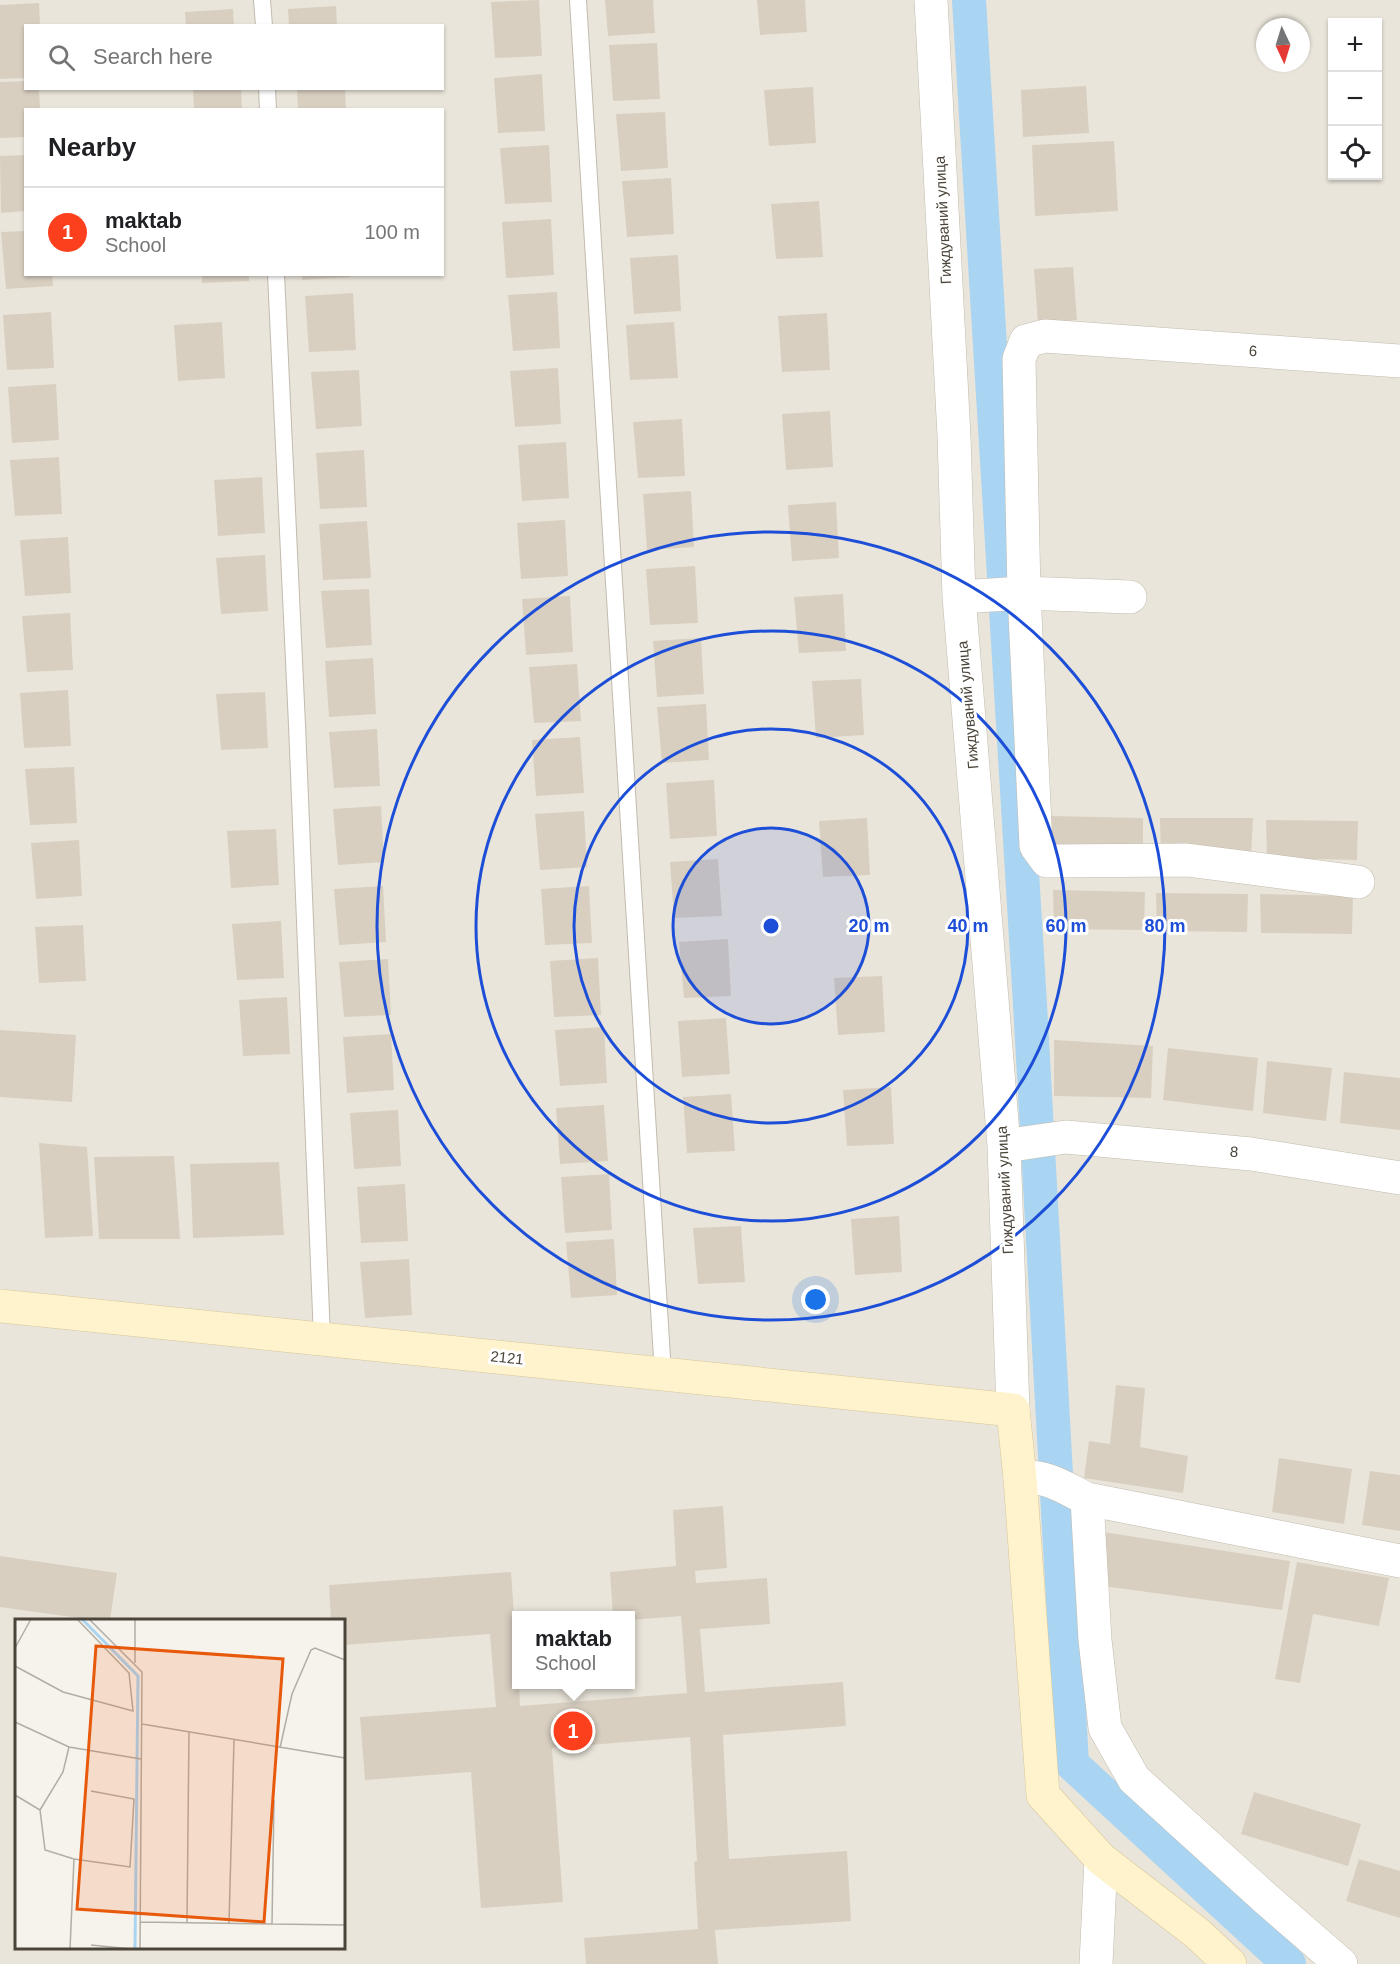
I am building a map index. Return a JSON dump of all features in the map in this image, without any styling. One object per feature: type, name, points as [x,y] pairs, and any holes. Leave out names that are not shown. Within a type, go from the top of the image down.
[{"type":"street","name":"Гиждуваний улица","points":[[931,0],[964,596],[1004,1146],[1013,1410]]},
{"type":"street","name":"6","points":[[1017,593],[1019,358],[1026,341],[1045,336],[1400,361]]},
{"type":"street","points":[[1017,593],[1036,846],[1047,861],[1187,860],[1358,882]]},
{"type":"street","points":[[964,596],[1017,593],[1130,597]]},
{"type":"street","name":"8","points":[[1004,1146],[1066,1137],[1251,1154],[1400,1178]]},
{"type":"street","name":"2121","points":[[0,1306],[1013,1410]]},
{"type":"street","points":[[1013,1410],[1026,1477],[1043,1795],[1101,1859],[1198,1934],[1230,1964]]},
{"type":"street","points":[[1026,1477],[1055,1482],[1087,1499],[1400,1561]]},
{"type":"street","points":[[1087,1499],[1095,1640],[1105,1728],[1134,1779],[1341,1964]]},
{"type":"street","points":[[1096,1964],[1101,1859]]},
{"type":"lane","points":[[262,0],[264,24]]},
{"type":"lane","points":[[578,0],[663,1374]]},
{"type":"lane","points":[[267,90],[268,108]]},
{"type":"lane","points":[[276,276],[322,1338]]},
{"type":"shaded area","points":[[0,0],[1400,0],[1400,1964],[0,1964]]},
{"type":"building","points":[[539,0],[542,56],[495,58],[491,2]]},
{"type":"building","points":[[605,0],[653,0],[655,33],[608,36]]},
{"type":"building","points":[[757,0],[805,0],[807,32],[760,35]]},
{"type":"building","points":[[39,3],[40,24],[24,24],[24,78],[0,79],[0,5]]},
{"type":"building","points":[[336,6],[337,24],[289,24],[288,9]]},
{"type":"building","points":[[233,9],[234,24],[186,24],[185,12]]},
{"type":"building","points":[[657,43],[660,99],[613,101],[609,45]]},
{"type":"building","points":[[542,74],[545,131],[498,133],[494,78]]},
{"type":"building","points":[[24,81],[24,90],[39,90],[40,108],[24,108],[24,137],[0,138],[0,82]]},
{"type":"building","points":[[1086,86],[1089,133],[1023,137],[1021,90]]},
{"type":"building","points":[[813,87],[816,143],[769,146],[764,90]]},
{"type":"building","points":[[193,90],[241,90],[242,108],[194,108]]},
{"type":"building","points":[[297,90],[345,90],[346,108],[298,108]]},
{"type":"building","points":[[665,112],[668,168],[621,171],[616,114]]},
{"type":"building","points":[[1114,141],[1118,211],[1035,216],[1032,145]]},
{"type":"building","points":[[549,145],[552,202],[505,204],[500,148]]},
{"type":"building","points":[[24,155],[24,211],[1,213],[0,156]]},
{"type":"building","points":[[671,178],[674,234],[627,237],[622,181]]},
{"type":"building","points":[[819,201],[823,257],[776,259],[771,204]]},
{"type":"building","points":[[551,219],[554,275],[506,278],[502,222]]},
{"type":"building","points":[[24,231],[24,276],[52,276],[53,286],[6,289],[1,232]]},
{"type":"building","points":[[678,255],[681,311],[634,314],[630,258]]},
{"type":"building","points":[[1073,267],[1077,320],[1038,323],[1034,269]]},
{"type":"building","points":[[202,276],[249,276],[249,281],[202,283]]},
{"type":"building","points":[[302,276],[350,277],[302,280]]},
{"type":"building","points":[[557,292],[560,348],[513,351],[508,295]]},
{"type":"building","points":[[353,293],[356,350],[309,352],[305,296]]},
{"type":"building","points":[[51,312],[54,368],[7,370],[3,315]]},
{"type":"building","points":[[827,313],[830,370],[782,372],[778,316]]},
{"type":"building","points":[[222,322],[225,378],[178,381],[174,325]]},
{"type":"building","points":[[674,322],[678,378],[630,380],[626,325]]},
{"type":"building","points":[[558,368],[561,424],[515,427],[510,371]]},
{"type":"building","points":[[359,370],[362,426],[316,429],[311,372]]},
{"type":"building","points":[[56,384],[59,440],[12,443],[8,387]]},
{"type":"building","points":[[830,411],[833,467],[786,470],[782,414]]},
{"type":"building","points":[[682,419],[685,476],[638,478],[633,422]]},
{"type":"building","points":[[566,442],[569,498],[522,501],[518,445]]},
{"type":"building","points":[[364,450],[367,507],[320,509],[316,453]]},
{"type":"building","points":[[59,457],[62,514],[15,516],[10,460]]},
{"type":"building","points":[[262,477],[265,533],[218,536],[214,480]]},
{"type":"building","points":[[691,491],[694,547],[647,550],[643,494]]},
{"type":"building","points":[[836,502],[839,558],[792,561],[788,505]]},
{"type":"building","points":[[565,520],[568,576],[521,579],[517,523]]},
{"type":"building","points":[[367,521],[371,578],[323,580],[319,524]]},
{"type":"building","points":[[68,537],[71,593],[25,596],[20,540]]},
{"type":"building","points":[[265,555],[268,611],[221,614],[216,558]]},
{"type":"building","points":[[695,566],[698,623],[650,625],[646,569]]},
{"type":"building","points":[[369,589],[372,645],[326,648],[321,591]]},
{"type":"building","points":[[843,594],[846,651],[799,653],[794,597]]},
{"type":"building","points":[[570,596],[573,652],[526,655],[522,599]]},
{"type":"building","points":[[70,613],[73,670],[27,672],[22,616]]},
{"type":"building","points":[[701,638],[704,694],[657,697],[653,641]]},
{"type":"building","points":[[373,658],[376,714],[329,717],[325,661]]},
{"type":"building","points":[[577,664],[581,721],[534,723],[529,667]]},
{"type":"building","points":[[861,679],[864,735],[816,738],[812,681]]},
{"type":"building","points":[[68,690],[71,746],[24,748],[20,693]]},
{"type":"building","points":[[265,692],[268,748],[221,750],[216,694]]},
{"type":"building","points":[[706,704],[709,760],[662,763],[657,707]]},
{"type":"building","points":[[377,729],[380,786],[334,788],[329,732]]},
{"type":"building","points":[[580,737],[584,793],[536,796],[532,740]]},
{"type":"building","points":[[74,767],[77,823],[30,825],[25,769]]},
{"type":"building","points":[[714,780],[717,836],[670,839],[666,783]]},
{"type":"building","points":[[381,806],[384,862],[338,865],[333,809]]},
{"type":"building","points":[[584,811],[587,867],[540,870],[535,814]]},
{"type":"building","points":[[1051,816],[1143,818],[1143,856],[1052,855]]},
{"type":"building","points":[[867,818],[870,875],[823,877],[819,821]]},
{"type":"building","points":[[1160,818],[1253,818],[1251,857],[1161,856]]},
{"type":"building","points":[[1266,820],[1358,821],[1357,860],[1267,858]]},
{"type":"building","points":[[276,829],[279,885],[231,888],[227,831]]},
{"type":"building","points":[[79,840],[82,896],[36,899],[31,843]]},
{"type":"building","points":[[718,859],[722,916],[674,918],[670,862]]},
{"type":"building","points":[[383,886],[386,942],[339,945],[334,889]]},
{"type":"building","points":[[589,886],[592,943],[545,945],[541,889]]},
{"type":"building","points":[[1053,890],[1145,892],[1144,930],[1054,929]]},
{"type":"building","points":[[1156,893],[1248,894],[1247,932],[1157,931]]},
{"type":"building","points":[[1260,894],[1353,896],[1352,934],[1261,933]]},
{"type":"building","points":[[281,921],[284,978],[237,980],[232,924]]},
{"type":"building","points":[[83,925],[86,981],[39,983],[35,927]]},
{"type":"building","points":[[728,939],[731,996],[684,998],[679,942]]},
{"type":"building","points":[[598,958],[601,1015],[554,1017],[550,961]]},
{"type":"building","points":[[388,959],[391,1015],[344,1017],[339,962]]},
{"type":"building","points":[[882,976],[885,1032],[838,1035],[834,978]]},
{"type":"building","points":[[287,997],[290,1054],[243,1056],[239,1000]]},
{"type":"building","points":[[726,1018],[730,1074],[682,1077],[678,1021]]},
{"type":"building","points":[[604,1027],[607,1083],[560,1086],[555,1030]]},
{"type":"building","points":[[0,1030],[76,1035],[72,1102],[0,1097]]},
{"type":"building","points":[[391,1034],[394,1090],[347,1093],[343,1037]]},
{"type":"building","points":[[1054,1040],[1153,1046],[1151,1098],[1054,1096]]},
{"type":"building","points":[[1168,1048],[1258,1058],[1253,1111],[1163,1100]]},
{"type":"building","points":[[1267,1061],[1332,1068],[1326,1121],[1263,1113]]},
{"type":"building","points":[[1344,1072],[1400,1078],[1400,1130],[1340,1123]]},
{"type":"building","points":[[891,1087],[894,1144],[847,1146],[843,1090]]},
{"type":"building","points":[[731,1094],[735,1151],[687,1153],[683,1097]]},
{"type":"building","points":[[604,1105],[608,1161],[560,1164],[556,1108]]},
{"type":"building","points":[[398,1110],[401,1166],[354,1169],[350,1113]]},
{"type":"building","points":[[39,1143],[87,1147],[93,1236],[45,1238]]},
{"type":"building","points":[[174,1156],[180,1239],[99,1239],[94,1157]]},
{"type":"building","points":[[279,1162],[284,1235],[193,1238],[190,1164]]},
{"type":"building","points":[[609,1174],[612,1230],[565,1233],[561,1177]]},
{"type":"building","points":[[405,1184],[408,1241],[361,1243],[357,1187]]},
{"type":"building","points":[[899,1216],[902,1272],[855,1275],[851,1219]]},
{"type":"building","points":[[741,1226],[745,1282],[698,1284],[693,1228]]},
{"type":"building","points":[[614,1239],[617,1295],[571,1298],[566,1242]]},
{"type":"building","points":[[409,1259],[412,1315],[365,1318],[360,1262]]},
{"type":"building","points":[[1116,1385],[1145,1388],[1140,1447],[1188,1456],[1183,1493],[1084,1478],[1089,1441],[1110,1444]]},
{"type":"building","points":[[1279,1458],[1352,1469],[1344,1524],[1272,1512]]},
{"type":"building","points":[[1370,1471],[1400,1475],[1400,1531],[1362,1525]]},
{"type":"building","points":[[723,1506],[727,1568],[695,1571],[696,1583],[767,1578],[770,1624],[700,1629],[705,1692],[843,1682],[846,1726],[723,1735],[729,1859],[847,1851],[851,1921],[715,1930],[718,1964],[586,1964],[584,1938],[698,1929],[694,1862],[697,1861],[690,1737],[552,1748],[563,1902],[481,1908],[471,1772],[365,1780],[360,1717],[496,1707],[490,1634],[345,1645],[345,1619],[331,1619],[329,1585],[511,1572],[514,1611],[512,1689],[519,1689],[520,1706],[687,1693],[681,1616],[635,1620],[635,1611],[613,1611],[610,1572],[676,1566],[673,1510]]},
{"type":"building","points":[[1103,1532],[1290,1561],[1282,1610],[1095,1585]]},
{"type":"building","points":[[0,1556],[117,1573],[110,1619],[86,1619],[0,1607]]},
{"type":"building","points":[[1297,1562],[1389,1578],[1379,1626],[1313,1614],[1300,1683],[1275,1679]]},
{"type":"building","points":[[1254,1792],[1361,1824],[1348,1866],[1241,1834]]},
{"type":"building","points":[[1359,1859],[1400,1871],[1400,1918],[1346,1901]]},
{"type":"waterway","points":[[969,0],[1030,1004],[1072,1764],[1289,1964]]},
{"type":"place","name":"maktab","points":[[573,1731]]}]
